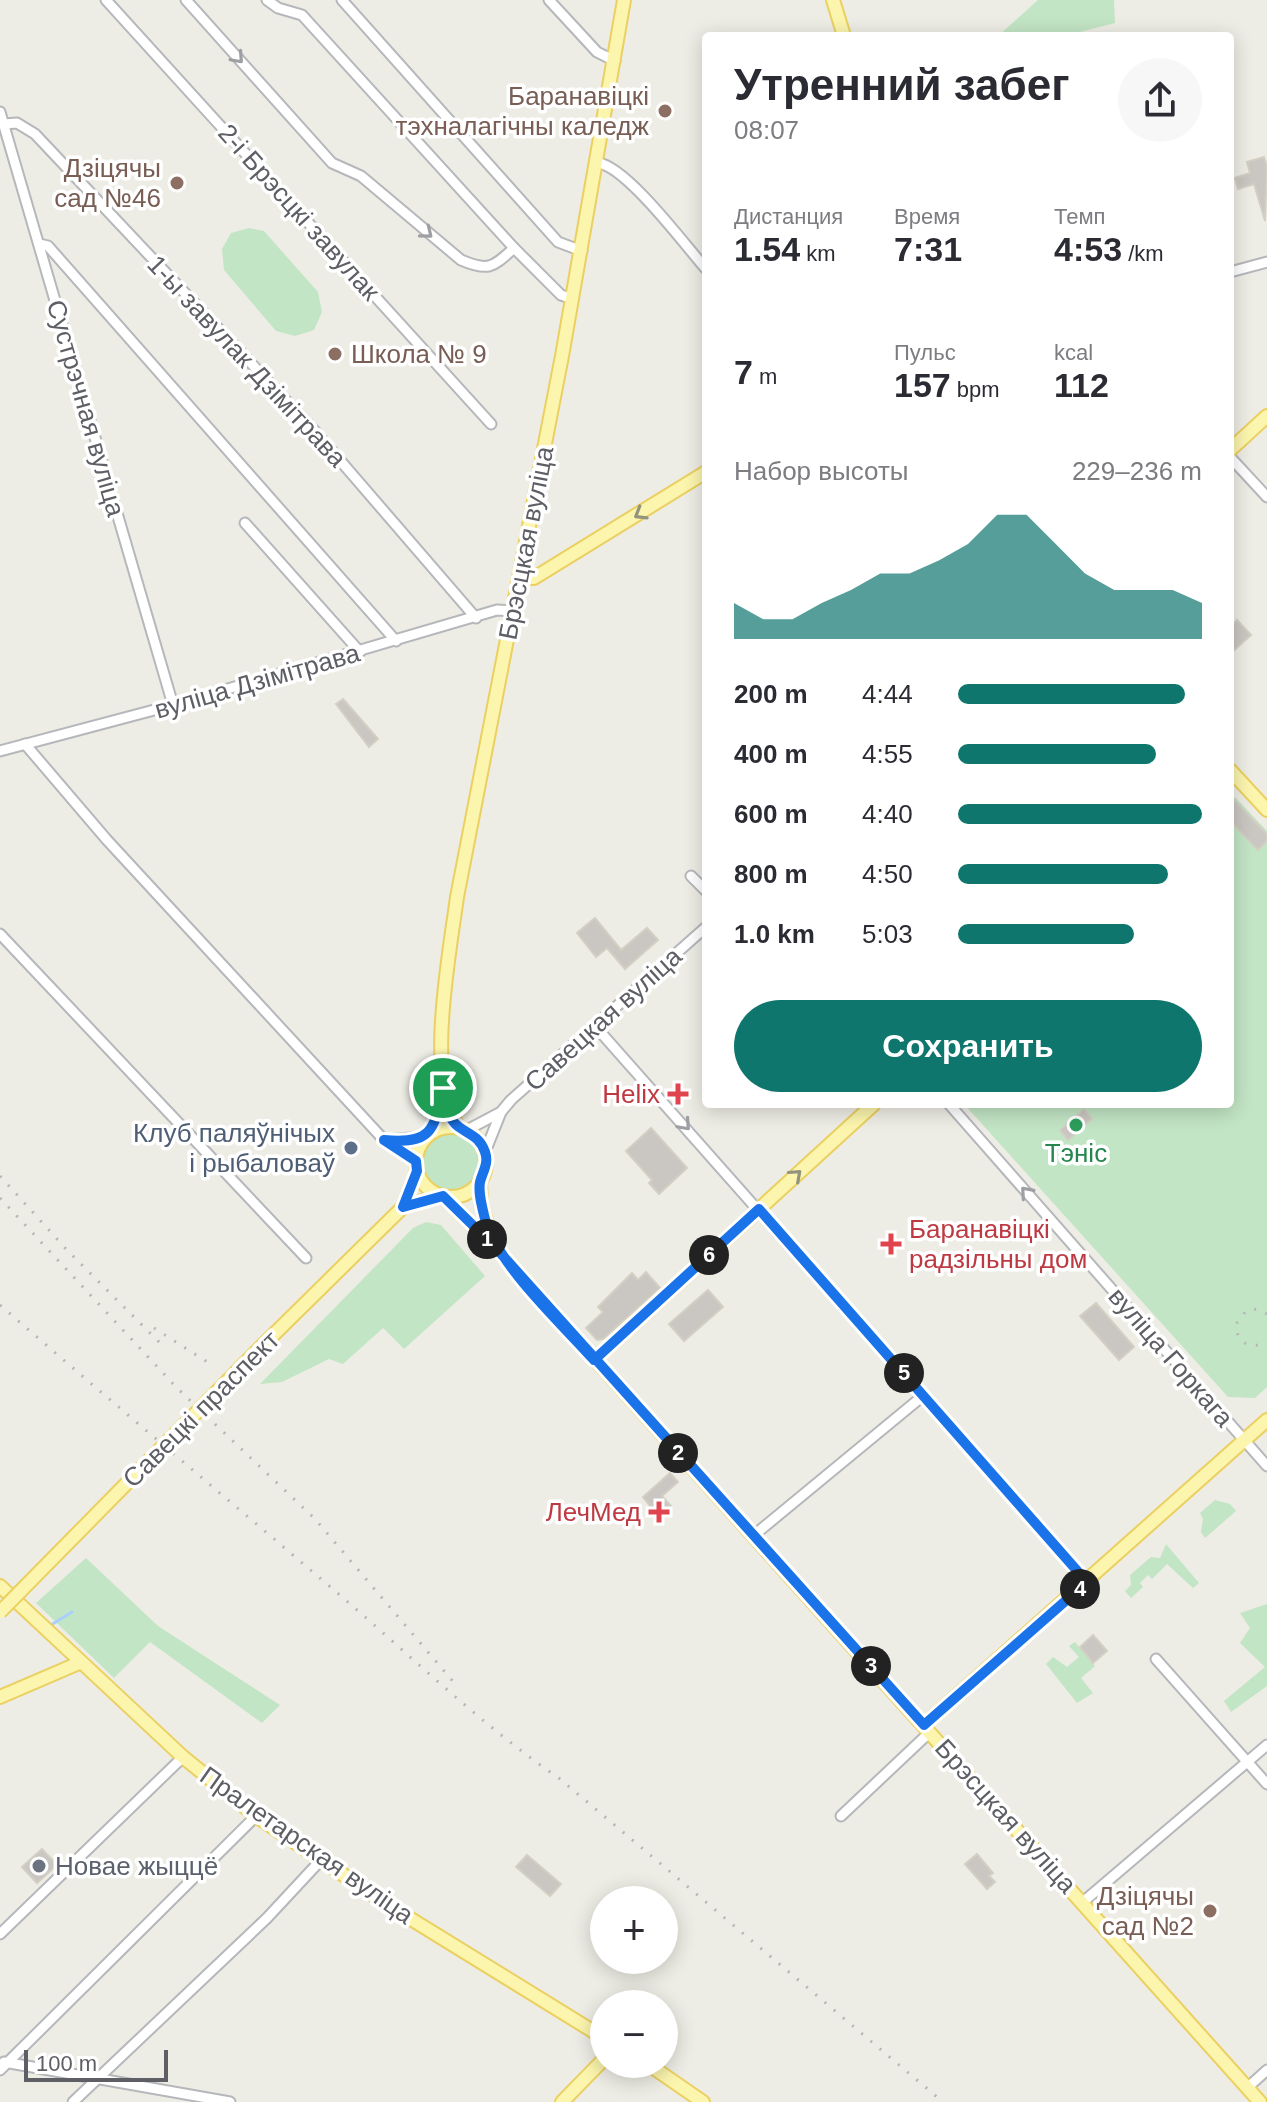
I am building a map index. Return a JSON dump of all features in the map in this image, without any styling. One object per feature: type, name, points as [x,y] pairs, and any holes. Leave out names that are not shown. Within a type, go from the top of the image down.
[{"type":"main road","name":"Брэсцкая вуліца","points":[[463,1129],[448,1111],[443,1088],[445,987],[457,897],[582,251],[624,0]]},
{"type":"main road","points":[[833,0],[843,32]]},
{"type":"main road","points":[[1234,446],[1267,416]]},
{"type":"main road","points":[[520,577],[534,578],[702,474]]},
{"type":"main road","points":[[1234,779],[1267,810]]},
{"type":"main road","name":"Брэсцкая вуліца","points":[[429,1134],[443,1088]]},
{"type":"main road","points":[[594,1360],[870,1108]]},
{"type":"main road","points":[[463,1129],[478,1139],[485,1152],[485,1172],[464,1195],[441,1196],[425,1186],[416,1166],[429,1134],[463,1129]]},
{"type":"main road","name":"Савецкі праспект","points":[[0,1612],[403,1207],[416,1166]]},
{"type":"main road","name":"Брэсцкая вуліца","points":[[480,1181],[481,1204],[494,1246]]},
{"type":"main road","name":"Брэсцкая вуліца","points":[[441,1196],[494,1246],[1260,2102]]},
{"type":"main road","name":"Савецкі праспект","points":[[403,1207],[441,1196]]},
{"type":"main road","points":[[927,1729],[1267,1420]]},
{"type":"main road","name":"Пралетарская вуліца","points":[[0,1586],[183,1757],[256,1816],[320,1861],[590,2029]]},
{"type":"main road","points":[[0,1697],[79,1663]]},
{"type":"main road","points":[[562,2102],[590,2073]]},
{"type":"main road","points":[[667,2078],[697,2101]]},
{"type":"street","name":"2-і Брэсцкі завулак","points":[[106,0],[491,424]]},
{"type":"street","points":[[186,0],[332,163],[361,176],[461,260],[479,268],[495,265],[514,248]]},
{"type":"street","points":[[267,0],[278,8],[302,15],[514,248],[561,295],[573,299]]},
{"type":"street","points":[[342,0],[558,242],[582,251]]},
{"type":"street","points":[[549,0],[597,52],[615,61]]},
{"type":"street","name":"Сустрэчная вуліца","points":[[0,112],[173,705]]},
{"type":"street","name":"1-ы завулак Дзімітрава","points":[[4,124],[17,123],[35,134],[313,429],[476,618]]},
{"type":"street","points":[[598,163],[606,164],[625,177],[702,264]]},
{"type":"street","points":[[39,244],[48,246],[396,641]]},
{"type":"street","points":[[1234,271],[1267,262]]},
{"type":"street","points":[[1234,461],[1267,497]]},
{"type":"street","points":[[245,523],[360,652]]},
{"type":"street","name":"вуліца Дзімітрава","points":[[0,751],[360,652],[497,610],[513,611]]},
{"type":"street","points":[[25,744],[107,840],[384,1140],[416,1166]]},
{"type":"street","points":[[691,876],[702,887]]},
{"type":"street","name":"Савецкая вуліца","points":[[463,1129],[501,1112],[702,931]]},
{"type":"street","points":[[0,934],[306,1258]]},
{"type":"street","points":[[595,1026],[1087,1582]]},
{"type":"street","name":"вуліца Горкага","points":[[953,1108],[1267,1466]]},
{"type":"street","name":"Савецкая вуліца","points":[[485,1152],[501,1112]]},
{"type":"street","points":[[384,1140],[429,1134]]},
{"type":"street","points":[[753,1536],[924,1395]]},
{"type":"street","points":[[1156,1659],[1267,1784]]},
{"type":"street","points":[[841,1816],[927,1729]]},
{"type":"street","points":[[1083,1902],[1267,1745]]},
{"type":"street","points":[[0,1934],[183,1757]]},
{"type":"street","points":[[2,2065],[256,1816]]},
{"type":"street","points":[[73,2102],[267,1918],[320,1861]]},
{"type":"street","points":[[2,2065],[98,2078],[230,2102]]},
{"type":"street","points":[[1247,2088],[1267,2070]]},
{"type":"green space","points":[[1038,0],[1114,0],[1115,23],[1080,32],[1002,32]]},
{"type":"green space","points":[[249,228],[264,231],[318,292],[322,312],[314,330],[295,336],[276,331],[224,270],[222,249],[231,233]]},
{"type":"green space","points":[[1234,798],[1267,831],[1267,1387],[1255,1398],[1228,1397],[968,1108],[1234,1108]]},
{"type":"green space","points":[[451,1134],[471,1142],[479,1162],[471,1182],[451,1190],[431,1182],[423,1162],[431,1142]]},
{"type":"green space","points":[[426,1222],[441,1225],[485,1276],[404,1349],[383,1328],[343,1364],[329,1359],[282,1382],[260,1384],[413,1228]]},
{"type":"green space","points":[[1215,1500],[1230,1504],[1236,1511],[1205,1538],[1201,1532],[1203,1519],[1200,1513]]},
{"type":"green space","points":[[1166,1544],[1199,1583],[1193,1588],[1167,1564],[1152,1579],[1148,1575],[1140,1583],[1143,1587],[1131,1598],[1125,1591],[1131,1585],[1130,1575],[1151,1557],[1160,1558]]},
{"type":"green space","points":[[86,1558],[158,1626],[280,1705],[262,1723],[150,1642],[114,1678],[36,1603]]},
{"type":"green space","points":[[1267,1604],[1267,1686],[1231,1712],[1224,1701],[1265,1667],[1240,1643],[1250,1628],[1240,1613]]},
{"type":"green space","points":[[1075,1642],[1095,1666],[1081,1678],[1093,1693],[1077,1703],[1046,1664],[1053,1657],[1067,1667],[1079,1657],[1069,1646]]},
{"type":"building","points":[[1264,157],[1267,166],[1265,221],[1254,184],[1238,189],[1235,178],[1250,173],[1247,162]]},
{"type":"building","points":[[1237,620],[1251,635],[1234,650],[1234,623]]},
{"type":"building","points":[[343,699],[378,739],[369,747],[336,704]]},
{"type":"building","points":[[1234,800],[1267,834],[1267,841],[1258,850],[1234,825]]},
{"type":"building","points":[[595,918],[621,950],[647,928],[658,940],[625,969],[607,948],[596,957],[577,933]]},
{"type":"building","name":"Тэніс","points":[[1084,1109],[1092,1119],[1068,1140],[1060,1130]]},
{"type":"building","points":[[651,1128],[687,1168],[659,1194],[649,1183],[652,1180],[626,1151]]},
{"type":"building","points":[[646,1272],[660,1288],[603,1339],[597,1340],[586,1328],[603,1312],[598,1307],[632,1273],[638,1280]]},
{"type":"building","points":[[708,1290],[723,1307],[684,1341],[669,1324]]},
{"type":"building","points":[[1096,1303],[1134,1347],[1119,1360],[1080,1316]]},
{"type":"building","points":[[670,1473],[678,1482],[662,1496],[671,1506],[659,1517],[643,1497]]},
{"type":"building","points":[[1093,1635],[1107,1651],[1093,1663],[1080,1647]]},
{"type":"building","name":"Новае жыццё","points":[[42,1849],[57,1865],[37,1883],[22,1867]]},
{"type":"building","points":[[977,1854],[993,1873],[989,1876],[995,1882],[987,1889],[965,1864]]},
{"type":"building","points":[[527,1855],[561,1884],[550,1896],[516,1867]]},
{"type":"waterway","points":[[51,1625],[72,1612]]},
{"type":"railway","points":[[0,1176],[67,1250],[160,1343]]},
{"type":"railway","points":[[0,1198],[176,1387],[315,1519],[456,1685]]},
{"type":"railway","points":[[0,1305],[470,1709],[560,1779],[943,2102]]},
{"type":"railway","points":[[1267,1314],[1257,1309],[1246,1311],[1236,1324],[1239,1336],[1246,1343],[1255,1345],[1267,1341]]},
{"type":"railway","points":[[154,1328],[212,1365]]},
{"type":"place","name":"Баранавіцкі тэхналагічны каледж","points":[[665,111]]},
{"type":"place","name":"Дзіцячы сад №46","points":[[177,183]]},
{"type":"place","name":"Школа № 9","points":[[335,354]]},
{"type":"place","name":"Helix","points":[[678,1094]]},
{"type":"place","name":"Тэніс","points":[[1076,1125]]},
{"type":"place","name":"Клуб паляўнічых і рыбаловаў","points":[[351,1148]]},
{"type":"place","name":"Баранавіцкі радзільны дом","points":[[891,1244]]},
{"type":"place","name":"ЛечМед","points":[[659,1512]]},
{"type":"place","name":"Новае жыццё","points":[[39,1866]]},
{"type":"place","name":"Дзіцячы сад №2","points":[[1210,1911]]},
{"type":"route","points":[[443,1088],[433,1131],[425,1137],[384,1140],[416,1161],[417,1171],[412,1189],[403,1207],[443,1196],[494,1246],[594,1360],[924,1725],[1087,1582],[759,1209],[594,1360],[525,1281],[494,1246],[481,1204],[480,1181],[485,1172],[485,1152],[478,1139],[453,1120],[443,1088]]}]
